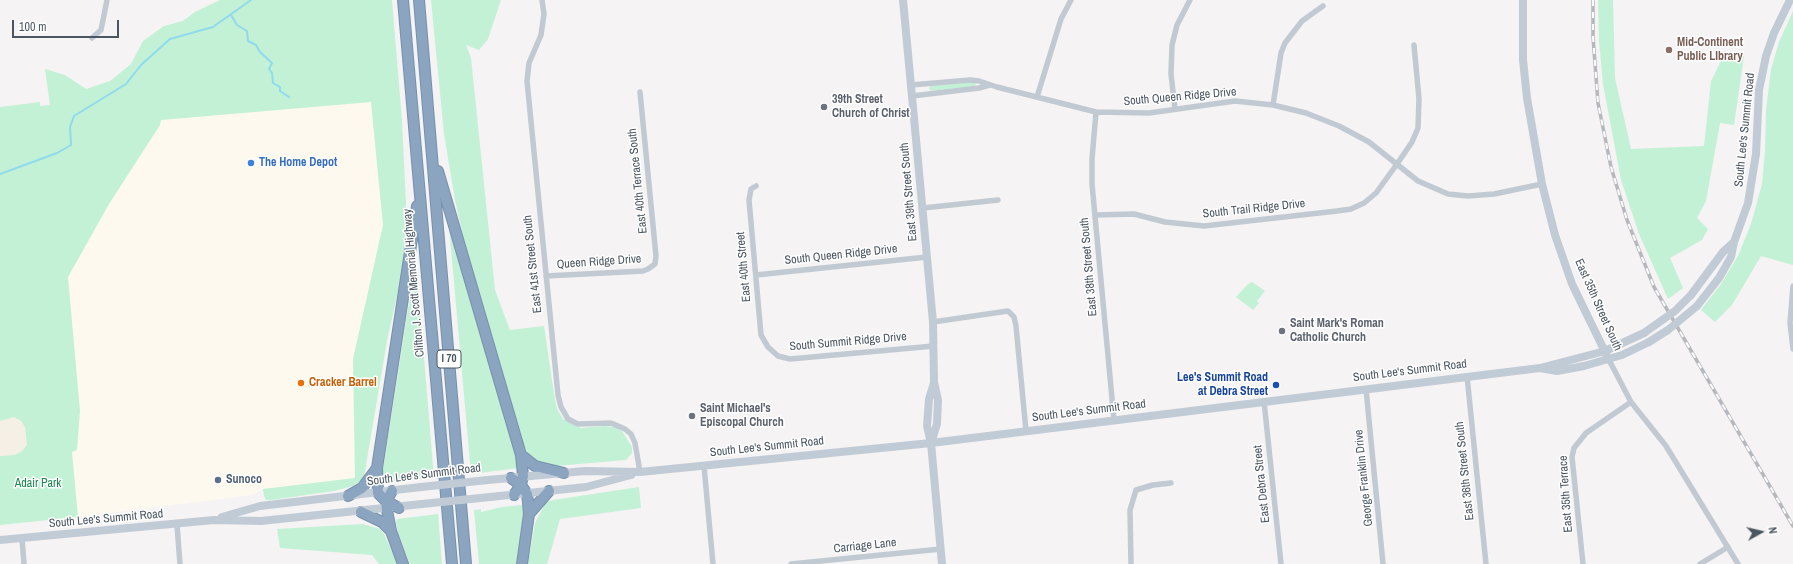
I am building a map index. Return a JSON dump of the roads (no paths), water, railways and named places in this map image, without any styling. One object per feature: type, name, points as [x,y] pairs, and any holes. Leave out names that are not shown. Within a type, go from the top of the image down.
[{"type":"highway","name":"Clifton J. Scott Memorial Highway","points":[[403,0],[452,564]]},
{"type":"highway","name":"I 70","points":[[419,0],[466,564]]},
{"type":"highway","points":[[433,154],[453,216],[493,363],[521,455],[529,514],[522,564]]},
{"type":"highway","points":[[403,564],[391,531],[387,505],[378,492],[377,468],[419,193]]},
{"type":"highway","points":[[521,455],[535,466],[564,473]]},
{"type":"highway","points":[[348,496],[362,488],[377,468]]},
{"type":"highway","points":[[511,478],[524,485]]},
{"type":"highway","points":[[514,495],[524,485]]},
{"type":"highway","points":[[387,505],[392,491]]},
{"type":"highway","points":[[529,514],[549,491]]},
{"type":"highway","points":[[387,505],[399,508]]},
{"type":"highway","points":[[361,512],[382,522],[391,531]]},
{"type":"main road","name":"East 39th Street South","points":[[903,0],[933,322],[934,382],[929,399],[927,426],[931,443],[942,564]]},
{"type":"main road","name":"East 35th Street South","points":[[1523,0],[1523,60],[1527,98],[1542,184],[1556,235],[1572,284],[1609,360]]},
{"type":"main road","name":"South Lee's Summit Road","points":[[1540,368],[1557,371],[1609,360],[1634,351],[1684,318],[1697,306],[1716,283],[1731,257],[1734,242],[1748,203],[1754,176],[1759,90],[1766,56],[1774,33],[1790,0]]},
{"type":"main road","name":"South Lee's Summit Road","points":[[524,485],[564,473],[585,471],[640,472],[931,443],[1540,368],[1605,351],[1644,334],[1675,311],[1691,295],[1724,252],[1734,242]]},
{"type":"main road","name":"South Lee's Summit Road","points":[[524,485],[549,491],[586,487],[640,472]]},
{"type":"main road","name":"South Lee's Summit Road","points":[[214,520],[260,506],[511,478]]},
{"type":"main road","points":[[399,508],[422,504],[514,495]]},
{"type":"main road","name":"South Lee's Summit Road","points":[[0,540],[177,525],[214,520],[261,521],[361,512],[387,505]]},
{"type":"street","points":[[92,38],[101,30],[107,0]]},
{"type":"street","name":"East 41st Street South","points":[[542,0],[544,14],[541,35],[529,64],[527,81],[558,395],[561,408],[568,419],[578,424],[611,423],[625,429],[631,434],[635,443],[640,472]]},
{"type":"street","points":[[1037,97],[1061,20],[1071,0]]},
{"type":"street","points":[[1175,109],[1171,74],[1172,45],[1177,25],[1190,0]]},
{"type":"street","points":[[1273,105],[1281,53],[1286,42],[1302,21],[1323,6]]},
{"type":"street","points":[[1397,164],[1412,142],[1418,128],[1419,99],[1414,45]]},
{"type":"street","name":"South Queen Ridge Drive","points":[[911,85],[970,80],[1096,112],[1133,113],[1235,101],[1273,105],[1306,113],[1339,126],[1369,142],[1406,173],[1433,189],[1457,196],[1494,194],[1542,184]]},
{"type":"street","name":"South Queen Ridge Drive","points":[[912,96],[949,92],[990,85]]},
{"type":"street","name":"East 40th Terrace South","points":[[640,92],[656,256],[652,266]]},
{"type":"street","name":"East 38th Street South","points":[[1096,112],[1092,159],[1095,215],[1114,420]]},
{"type":"street","name":"South Trail Ridge Drive","points":[[1095,215],[1134,214],[1187,226],[1204,226],[1352,209],[1364,203],[1376,193],[1397,164]]},
{"type":"street","name":"East 40th Street","points":[[756,186],[751,189],[749,200],[761,335],[768,347]]},
{"type":"street","points":[[923,208],[998,200]]},
{"type":"street","name":"South Queen Ridge Drive","points":[[756,274],[927,257]]},
{"type":"street","name":"Queen Ridge Drive","points":[[546,276],[643,271],[652,266]]},
{"type":"street","points":[[1793,286],[1790,323],[1793,349]]},
{"type":"street","points":[[933,322],[1008,311],[1014,317],[1026,431]]},
{"type":"street","name":"South Summit Ridge Drive","points":[[768,347],[778,356],[790,359],[934,346]]},
{"type":"street","name":"East 35th Street South","points":[[1609,360],[1631,402],[1666,446],[1738,564]]},
{"type":"street","name":"East 36th Street South","points":[[1467,376],[1486,564]]},
{"type":"street","name":"George Franklin Drive","points":[[1366,389],[1384,564]]},
{"type":"street","name":"East Debra Street","points":[[1264,402],[1281,564]]},
{"type":"street","name":"East 35th Terrace","points":[[1583,564],[1572,457],[1574,448],[1586,433],[1631,402]]},
{"type":"street","points":[[704,466],[713,564]]},
{"type":"street","points":[[1131,564],[1130,510],[1136,490],[1153,485],[1171,483]]},
{"type":"street","points":[[177,525],[180,564]]},
{"type":"street","points":[[22,538],[24,564]]},
{"type":"street","points":[[1700,564],[1728,547]]},
{"type":"street","name":"Carriage Lane","points":[[791,564],[941,549]]},
{"type":"waterway","points":[[0,174],[57,153],[71,145],[70,127],[74,116],[126,84],[141,65],[170,39],[213,27],[251,0]]},
{"type":"waterway","points":[[231,15],[237,25],[247,31],[248,41],[256,45],[260,52],[272,63],[269,69],[272,73],[273,83],[280,87],[280,91],[289,97]]},
{"type":"railway","points":[[1593,0],[1593,37],[1598,103],[1611,167],[1627,220],[1654,287],[1793,526]]},
{"type":"place","name":"Mid-Continent Public LIbrary","points":[[1669,50]]},
{"type":"place","name":"39th Street Church of Christ","points":[[824,107]]},
{"type":"place","name":"The Home Depot","points":[[251,163]]},
{"type":"place","name":"Saint Mark's Roman Catholic Church","points":[[1282,331]]},
{"type":"place","name":"Cracker Barrel","points":[[301,383]]},
{"type":"place","name":"Lee's Summit Road at Debra Street","points":[[1276,385]]},
{"type":"place","name":"Saint Michael's Episcopal Church","points":[[692,416]]},
{"type":"place","name":"Sunoco","points":[[218,480]]},
{"type":"park label","name":"Adair Park","points":[[38,484]]}]
